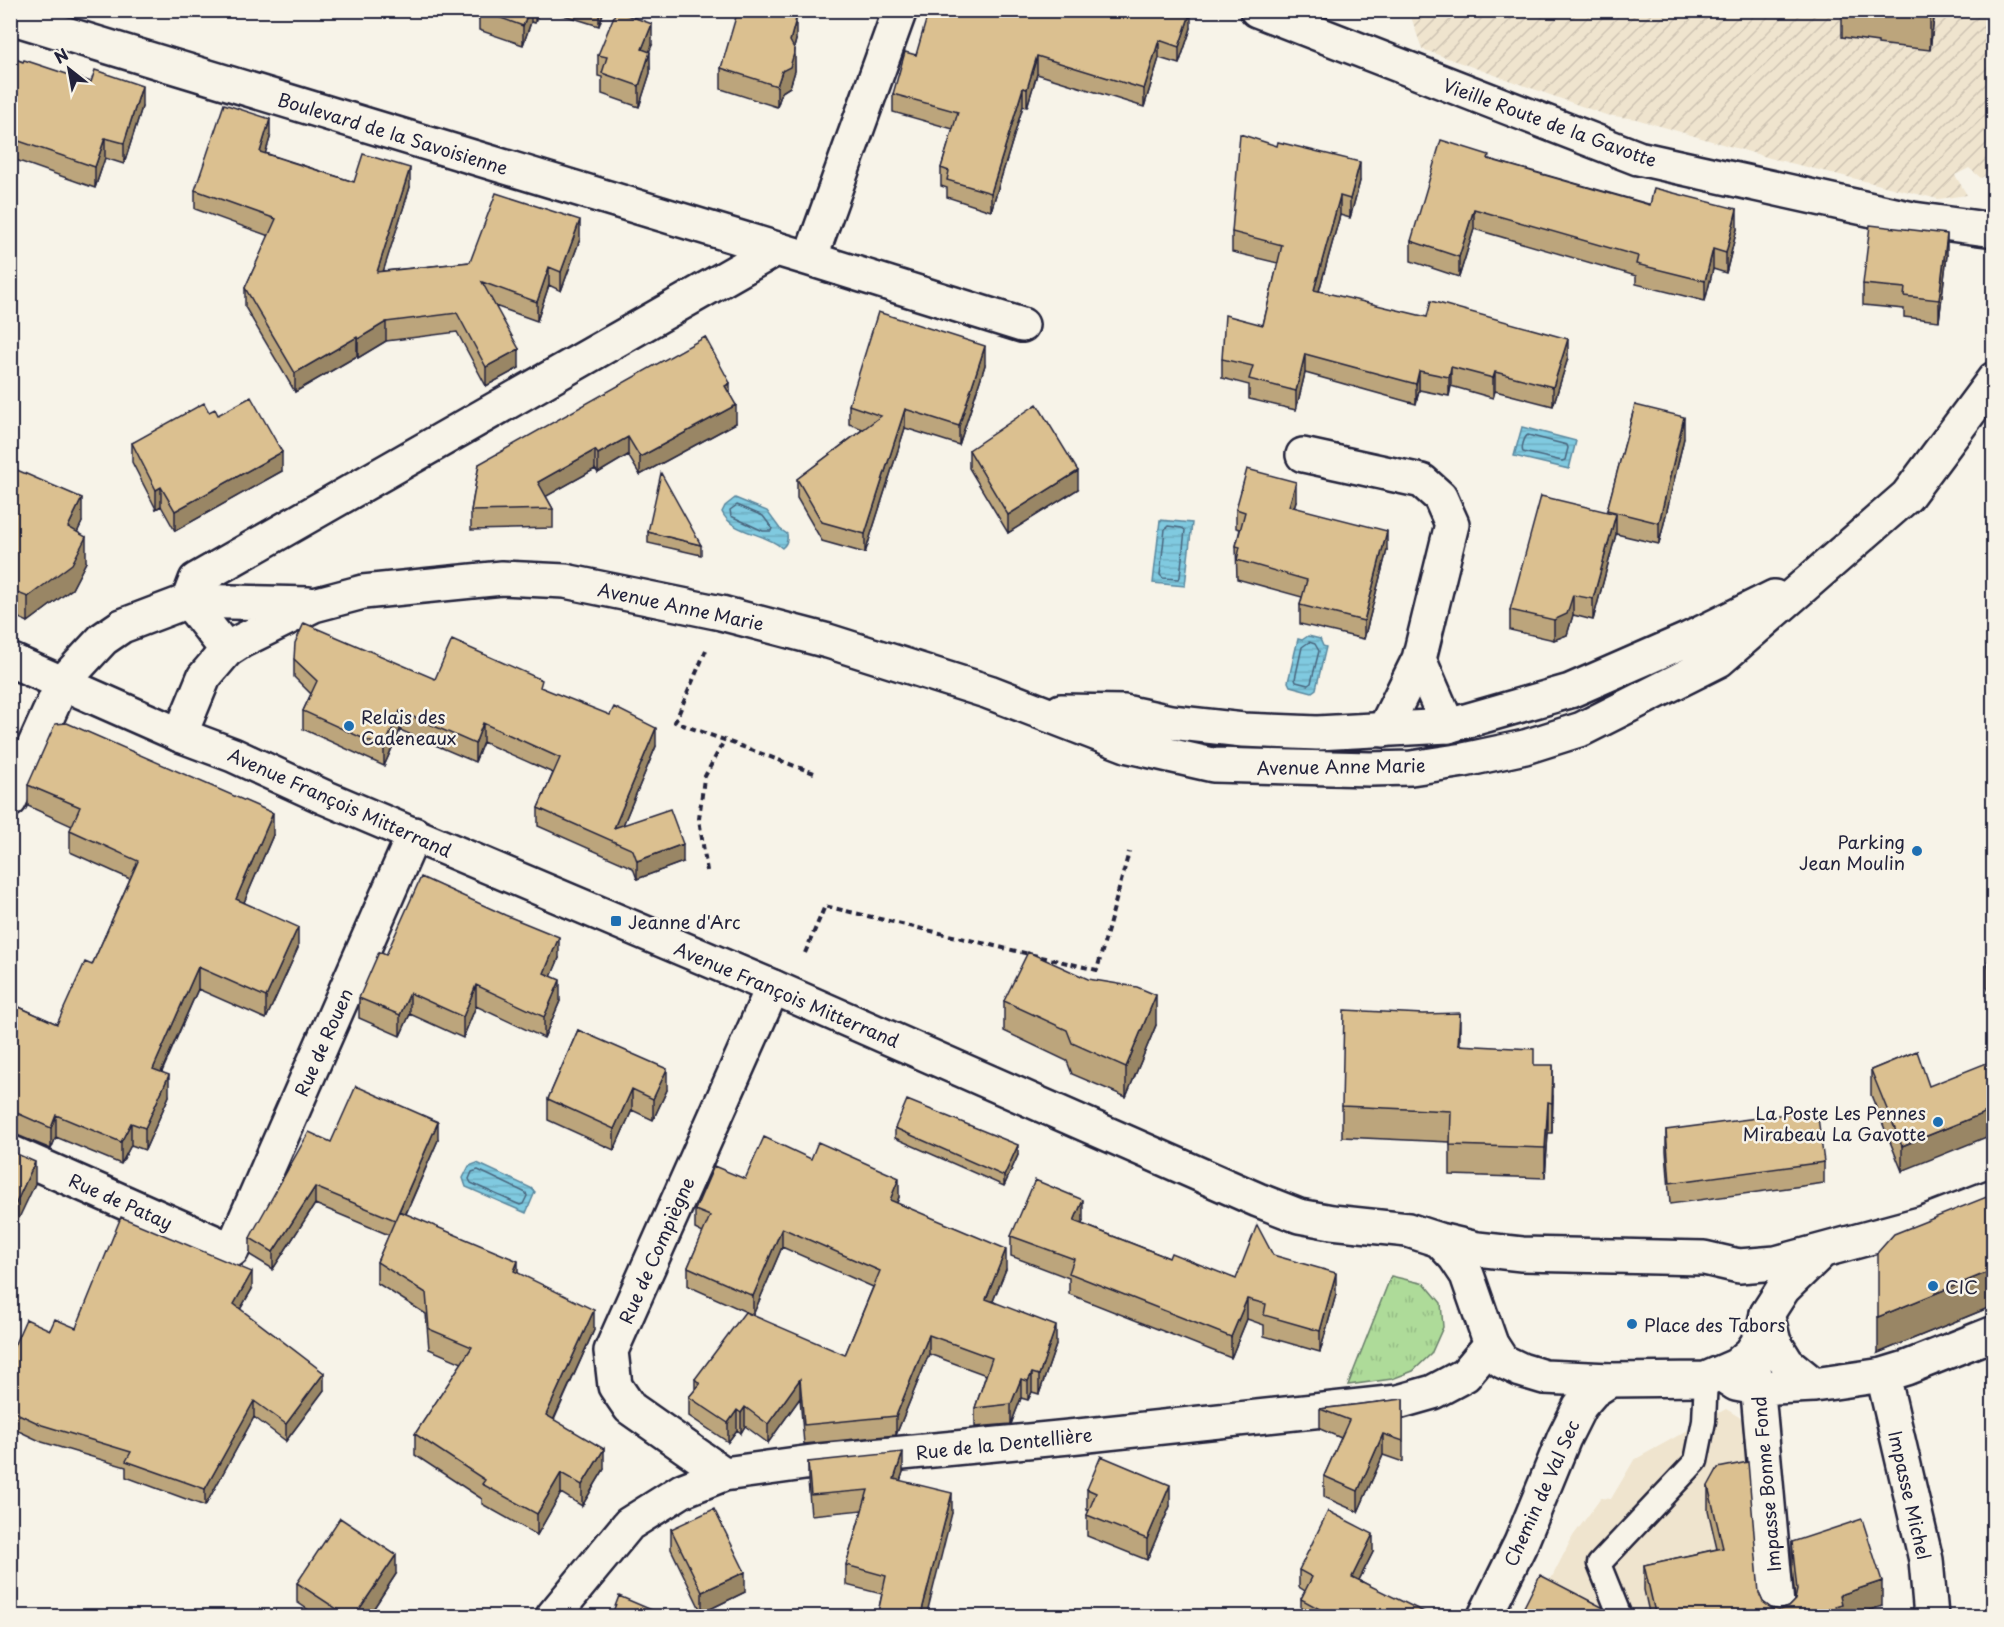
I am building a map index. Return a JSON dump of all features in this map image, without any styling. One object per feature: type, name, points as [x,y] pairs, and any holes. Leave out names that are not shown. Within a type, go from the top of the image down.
[{"type":"street","points":[[810,259],[900,10]]},
{"type":"street","name":"Vieille Route de la Gavotte","points":[[1257,10],[1638,158],[1913,219],[1994,230]]},
{"type":"street","name":"Boulevard de la Savoisienne","points":[[10,17],[1022,325]]},
{"type":"street","points":[[227,650],[188,601],[196,580],[776,249]]},
{"type":"street","name":"Avenue Anne Marie","points":[[180,735],[204,677],[227,650],[314,604],[363,592],[502,578],[565,581],[722,613],[828,640],[988,692],[1129,746],[1213,765],[1411,768],[1464,760],[1525,747],[1582,729],[1719,660],[1907,496],[1994,379]]},
{"type":"street","points":[[1303,455],[1422,481],[1440,497],[1452,524],[1419,659],[1384,730]]},
{"type":"street","name":"Avenue Anne Marie","points":[[1039,711],[1125,712],[1171,722],[1243,730],[1317,733],[1448,726],[1570,691],[1689,639],[1816,576]]},
{"type":"street","name":"Avenue Anne Marie","points":[[10,800],[63,682],[103,639],[122,626],[188,601],[314,604]]},
{"type":"street","points":[[1284,767],[1338,753],[1423,747],[1448,726],[1419,659]]},
{"type":"street","name":"Avenue François Mitterrand","points":[[10,660],[324,797],[773,987],[1299,1216],[1408,1230],[1477,1249],[1522,1254],[1704,1258],[1739,1266],[1776,1263],[1822,1251],[1924,1223],[1994,1196]]},
{"type":"street","name":"Rue de Rouen","points":[[232,1250],[414,834]]},
{"type":"street","name":"Rue de Compiègne","points":[[724,1474],[630,1408],[615,1386],[611,1351],[773,987]]},
{"type":"street","name":"Rue de Patay","points":[[10,1152],[232,1250]]},
{"type":"street","points":[[1439,1240],[1455,1257],[1467,1275],[1486,1330],[1502,1361],[1544,1377],[1610,1380],[1713,1377],[1757,1388],[1814,1385],[1883,1375],[1994,1333]]},
{"type":"street","name":"Avenue François Mitterrand","points":[[1713,1377],[1736,1366],[1751,1353],[1762,1336],[1767,1314],[1783,1289],[1822,1251]]},
{"type":"street","points":[[1486,1330],[1486,1293],[1495,1274],[1522,1254]]},
{"type":"street","points":[[1739,1266],[1757,1283],[1764,1298],[1774,1342],[1787,1363],[1814,1385]]},
{"type":"street","name":"Rue de la Dentellière","points":[[553,1617],[629,1524],[683,1490],[724,1474],[819,1461],[1398,1402],[1433,1392],[1466,1375],[1486,1330]]},
{"type":"street","name":"Impasse Bonne Fond","points":[[1751,1353],[1757,1388],[1778,1617]]},
{"type":"street","name":"Impasse Michel","points":[[1883,1375],[1926,1560],[1931,1617]]},
{"type":"street","name":"Chemin de Val Sec","points":[[1485,1617],[1521,1543],[1564,1438],[1580,1406],[1593,1391],[1610,1380]]},
{"type":"lane","points":[[1620,1617],[1599,1564],[1696,1461],[1713,1377]]},
{"type":"path","points":[[722,613],[675,722],[814,773]]},
{"type":"path","points":[[707,871],[699,819],[704,778],[724,741]]},
{"type":"path","points":[[805,953],[825,906],[1097,970],[1129,852]]},
{"type":"shaded area","points":[[1409,11],[1993,11],[1993,181],[1987,174],[1981,178],[1969,168],[1955,175],[1967,195],[1938,199],[1770,158],[1636,119],[1606,115],[1422,49]]},
{"type":"shaded area","points":[[1726,1409],[1754,1426],[1769,1601],[1754,1616],[1532,1616],[1573,1536],[1601,1498],[1611,1499],[1634,1460]]},
{"type":"green space","points":[[1391,1276],[1425,1284],[1441,1303],[1443,1327],[1431,1354],[1413,1371],[1392,1379],[1348,1385]]},
{"type":"water","points":[[1522,427],[1576,441],[1569,469],[1514,456]]},
{"type":"water","points":[[735,498],[767,511],[780,529],[787,534],[787,542],[782,548],[733,525],[727,519],[722,512],[725,506]]},
{"type":"water","points":[[1160,520],[1192,523],[1185,586],[1153,583]]},
{"type":"water","points":[[1308,636],[1320,639],[1326,647],[1316,689],[1312,692],[1290,686],[1288,682],[1298,639],[1302,640]]},
{"type":"water","points":[[477,1163],[535,1192],[526,1213],[466,1187],[463,1178],[469,1166]]},
{"type":"building","points":[[479,10],[529,10],[523,26]]},
{"type":"building","points":[[738,10],[766,10],[796,19],[790,41],[795,50],[790,67],[782,71],[777,86],[721,68]]},
{"type":"building","points":[[929,10],[1191,11],[1179,47],[1159,40],[1144,89],[1037,56],[1027,89],[1023,88],[991,193],[947,180],[949,171],[941,168],[958,112],[893,94],[905,52],[916,55]]},
{"type":"building","points":[[616,11],[652,24],[642,49],[650,52],[639,86],[602,73],[607,57],[598,55]]},
{"type":"building","points":[[10,57],[91,82],[95,70],[142,86],[124,143],[105,138],[95,167],[10,138]]},
{"type":"building","points":[[224,104],[270,119],[260,152],[354,182],[363,154],[410,168],[377,272],[470,262],[496,193],[580,220],[561,272],[549,267],[537,302],[482,282],[519,349],[486,367],[457,313],[386,322],[295,373],[245,288],[276,219],[195,190]]},
{"type":"building","points":[[1240,134],[1277,146],[1278,142],[1360,162],[1350,199],[1340,196],[1314,290],[1427,317],[1431,301],[1568,339],[1553,387],[1495,372],[1493,378],[1451,367],[1449,377],[1419,371],[1416,384],[1305,354],[1296,391],[1249,379],[1253,366],[1222,359],[1225,315],[1263,325],[1282,245],[1232,232]]},
{"type":"building","points":[[1441,140],[1489,155],[1488,159],[1650,205],[1654,188],[1737,209],[1726,253],[1713,249],[1705,281],[1636,264],[1638,256],[1474,209],[1459,257],[1411,241]]},
{"type":"building","points":[[1870,225],[1947,234],[1939,300],[1904,296],[1905,288],[1863,284]]},
{"type":"building","points":[[878,312],[985,346],[959,426],[905,409],[865,534],[822,522],[797,479],[881,416],[849,405]]},
{"type":"building","points":[[705,337],[730,383],[725,386],[736,405],[640,457],[628,437],[598,454],[595,450],[538,482],[553,509],[471,511],[479,464]]},
{"type":"building","points":[[251,397],[282,452],[175,511],[161,487],[156,490],[132,443],[204,403],[209,412],[215,409],[218,415]]},
{"type":"building","points":[[1037,404],[1078,471],[1008,515],[969,450]]},
{"type":"building","points":[[1635,405],[1684,417],[1659,523],[1607,510]]},
{"type":"building","points":[[10,467],[82,498],[68,527],[86,537],[72,564],[28,597],[10,590]]},
{"type":"building","points":[[1247,469],[1296,482],[1289,506],[1387,531],[1364,621],[1300,605],[1307,580],[1237,560],[1240,547],[1236,546],[1245,512],[1236,509]]},
{"type":"building","points":[[661,473],[701,545],[648,532]]},
{"type":"building","points":[[1541,496],[1616,514],[1593,599],[1573,595],[1567,614],[1554,620],[1510,610]]},
{"type":"building","points":[[304,623],[435,679],[452,640],[542,680],[540,687],[610,715],[614,707],[656,728],[614,828],[670,809],[683,844],[637,861],[633,850],[538,808],[560,758],[483,723],[475,744],[400,711],[384,748],[303,711],[317,681],[294,659],[295,643]]},
{"type":"building","points":[[67,723],[273,813],[236,899],[298,927],[266,997],[198,967],[153,1069],[169,1075],[145,1128],[131,1123],[121,1142],[56,1115],[51,1128],[10,1112],[10,1003],[57,1024],[85,962],[92,965],[138,861],[70,830],[80,807],[28,785],[55,724]]},
{"type":"building","points":[[421,877],[559,937],[544,973],[560,980],[544,1017],[476,985],[463,1017],[410,993],[400,1015],[359,998],[379,952],[386,955]]},
{"type":"building","points":[[1028,952],[1088,979],[1137,987],[1156,995],[1126,1067],[1072,1043],[1067,1030],[1004,1001]]},
{"type":"building","points":[[1994,960],[1994,978],[1987,962]]},
{"type":"building","points":[[1344,1010],[1423,1014],[1460,1013],[1458,1045],[1534,1049],[1534,1065],[1553,1065],[1552,1103],[1548,1102],[1545,1148],[1450,1145],[1451,1111],[1342,1106]]},
{"type":"building","points":[[578,1030],[667,1069],[653,1099],[632,1089],[614,1129],[548,1099]]},
{"type":"building","points":[[1917,1051],[1929,1086],[1994,1060],[1994,1109],[1902,1146],[1871,1070]]},
{"type":"building","points":[[356,1086],[438,1122],[395,1220],[315,1187],[273,1252],[250,1238],[254,1230],[309,1132],[331,1142]]},
{"type":"building","points":[[907,1100],[1018,1145],[1004,1176],[895,1128]]},
{"type":"building","points":[[1817,1110],[1824,1162],[1670,1183],[1666,1130]]},
{"type":"building","points":[[764,1137],[811,1159],[818,1142],[899,1178],[890,1200],[1006,1249],[986,1299],[1056,1326],[1039,1375],[1032,1373],[1028,1381],[1021,1379],[1011,1404],[975,1408],[992,1358],[929,1335],[896,1416],[804,1425],[800,1379],[768,1424],[745,1407],[741,1413],[737,1410],[728,1423],[689,1397],[700,1384],[695,1379],[745,1312],[845,1355],[880,1271],[782,1228],[753,1296],[688,1267],[710,1216],[695,1210],[714,1166],[745,1179]]},
{"type":"building","points":[[10,1151],[35,1162],[10,1216]]},
{"type":"building","points":[[1035,1180],[1083,1200],[1074,1221],[1169,1258],[1171,1253],[1236,1279],[1257,1225],[1273,1255],[1336,1273],[1320,1331],[1264,1315],[1266,1304],[1247,1299],[1231,1337],[1069,1273],[1074,1259],[1011,1236]]},
{"type":"building","points":[[1994,1194],[1994,1273],[1993,1270],[1878,1317],[1878,1252],[1894,1234]]},
{"type":"building","points":[[399,1211],[518,1261],[514,1271],[594,1310],[546,1415],[604,1449],[582,1485],[561,1473],[537,1514],[482,1484],[485,1480],[415,1434],[472,1347],[429,1329],[426,1293],[377,1262]]},
{"type":"building","points":[[121,1217],[252,1272],[234,1304],[324,1373],[286,1424],[254,1401],[205,1489],[126,1461],[131,1452],[42,1425],[10,1410],[10,1355],[26,1319],[50,1330],[55,1319],[76,1328]]},
{"type":"building","points":[[1403,1399],[1403,1441],[1383,1434],[1358,1491],[1324,1476],[1349,1420],[1320,1409]]},
{"type":"building","points":[[903,1452],[894,1479],[952,1493],[921,1614],[931,1617],[877,1617],[886,1576],[846,1565],[868,1490],[811,1495],[808,1462]]},
{"type":"building","points":[[1101,1456],[1170,1485],[1147,1539],[1087,1515],[1096,1493],[1087,1489]]},
{"type":"building","points":[[1748,1462],[1759,1593],[1763,1602],[1779,1610],[1788,1607],[1795,1600],[1797,1590],[1792,1542],[1862,1519],[1882,1581],[1840,1595],[1842,1604],[1835,1606],[1839,1617],[1656,1617],[1644,1565],[1723,1548],[1708,1486],[1718,1468]]},
{"type":"building","points":[[714,1509],[745,1572],[702,1592],[671,1529]]},
{"type":"building","points":[[1328,1511],[1373,1534],[1352,1577],[1426,1613],[1425,1617],[1334,1617],[1301,1599],[1312,1577],[1299,1570]]},
{"type":"building","points":[[340,1518],[396,1555],[354,1617],[349,1617],[297,1583]]},
{"type":"building","points":[[1540,1575],[1621,1617],[1519,1617]]},
{"type":"building","points":[[619,1596],[668,1617],[611,1617]]},
{"type":"place","name":"Relais des Cadeneaux","points":[[349,726]]},
{"type":"place","name":"Parking Jean Moulin","points":[[1917,851]]},
{"type":"place","name":"Jeanne d'Arc","points":[[616,921]]},
{"type":"place","name":"La Poste Les Pennes Mirabeau La Gavotte","points":[[1938,1122]]},
{"type":"place","name":"CIC","points":[[1933,1286]]},
{"type":"place","name":"Place des Tabors","points":[[1632,1324]]}]
